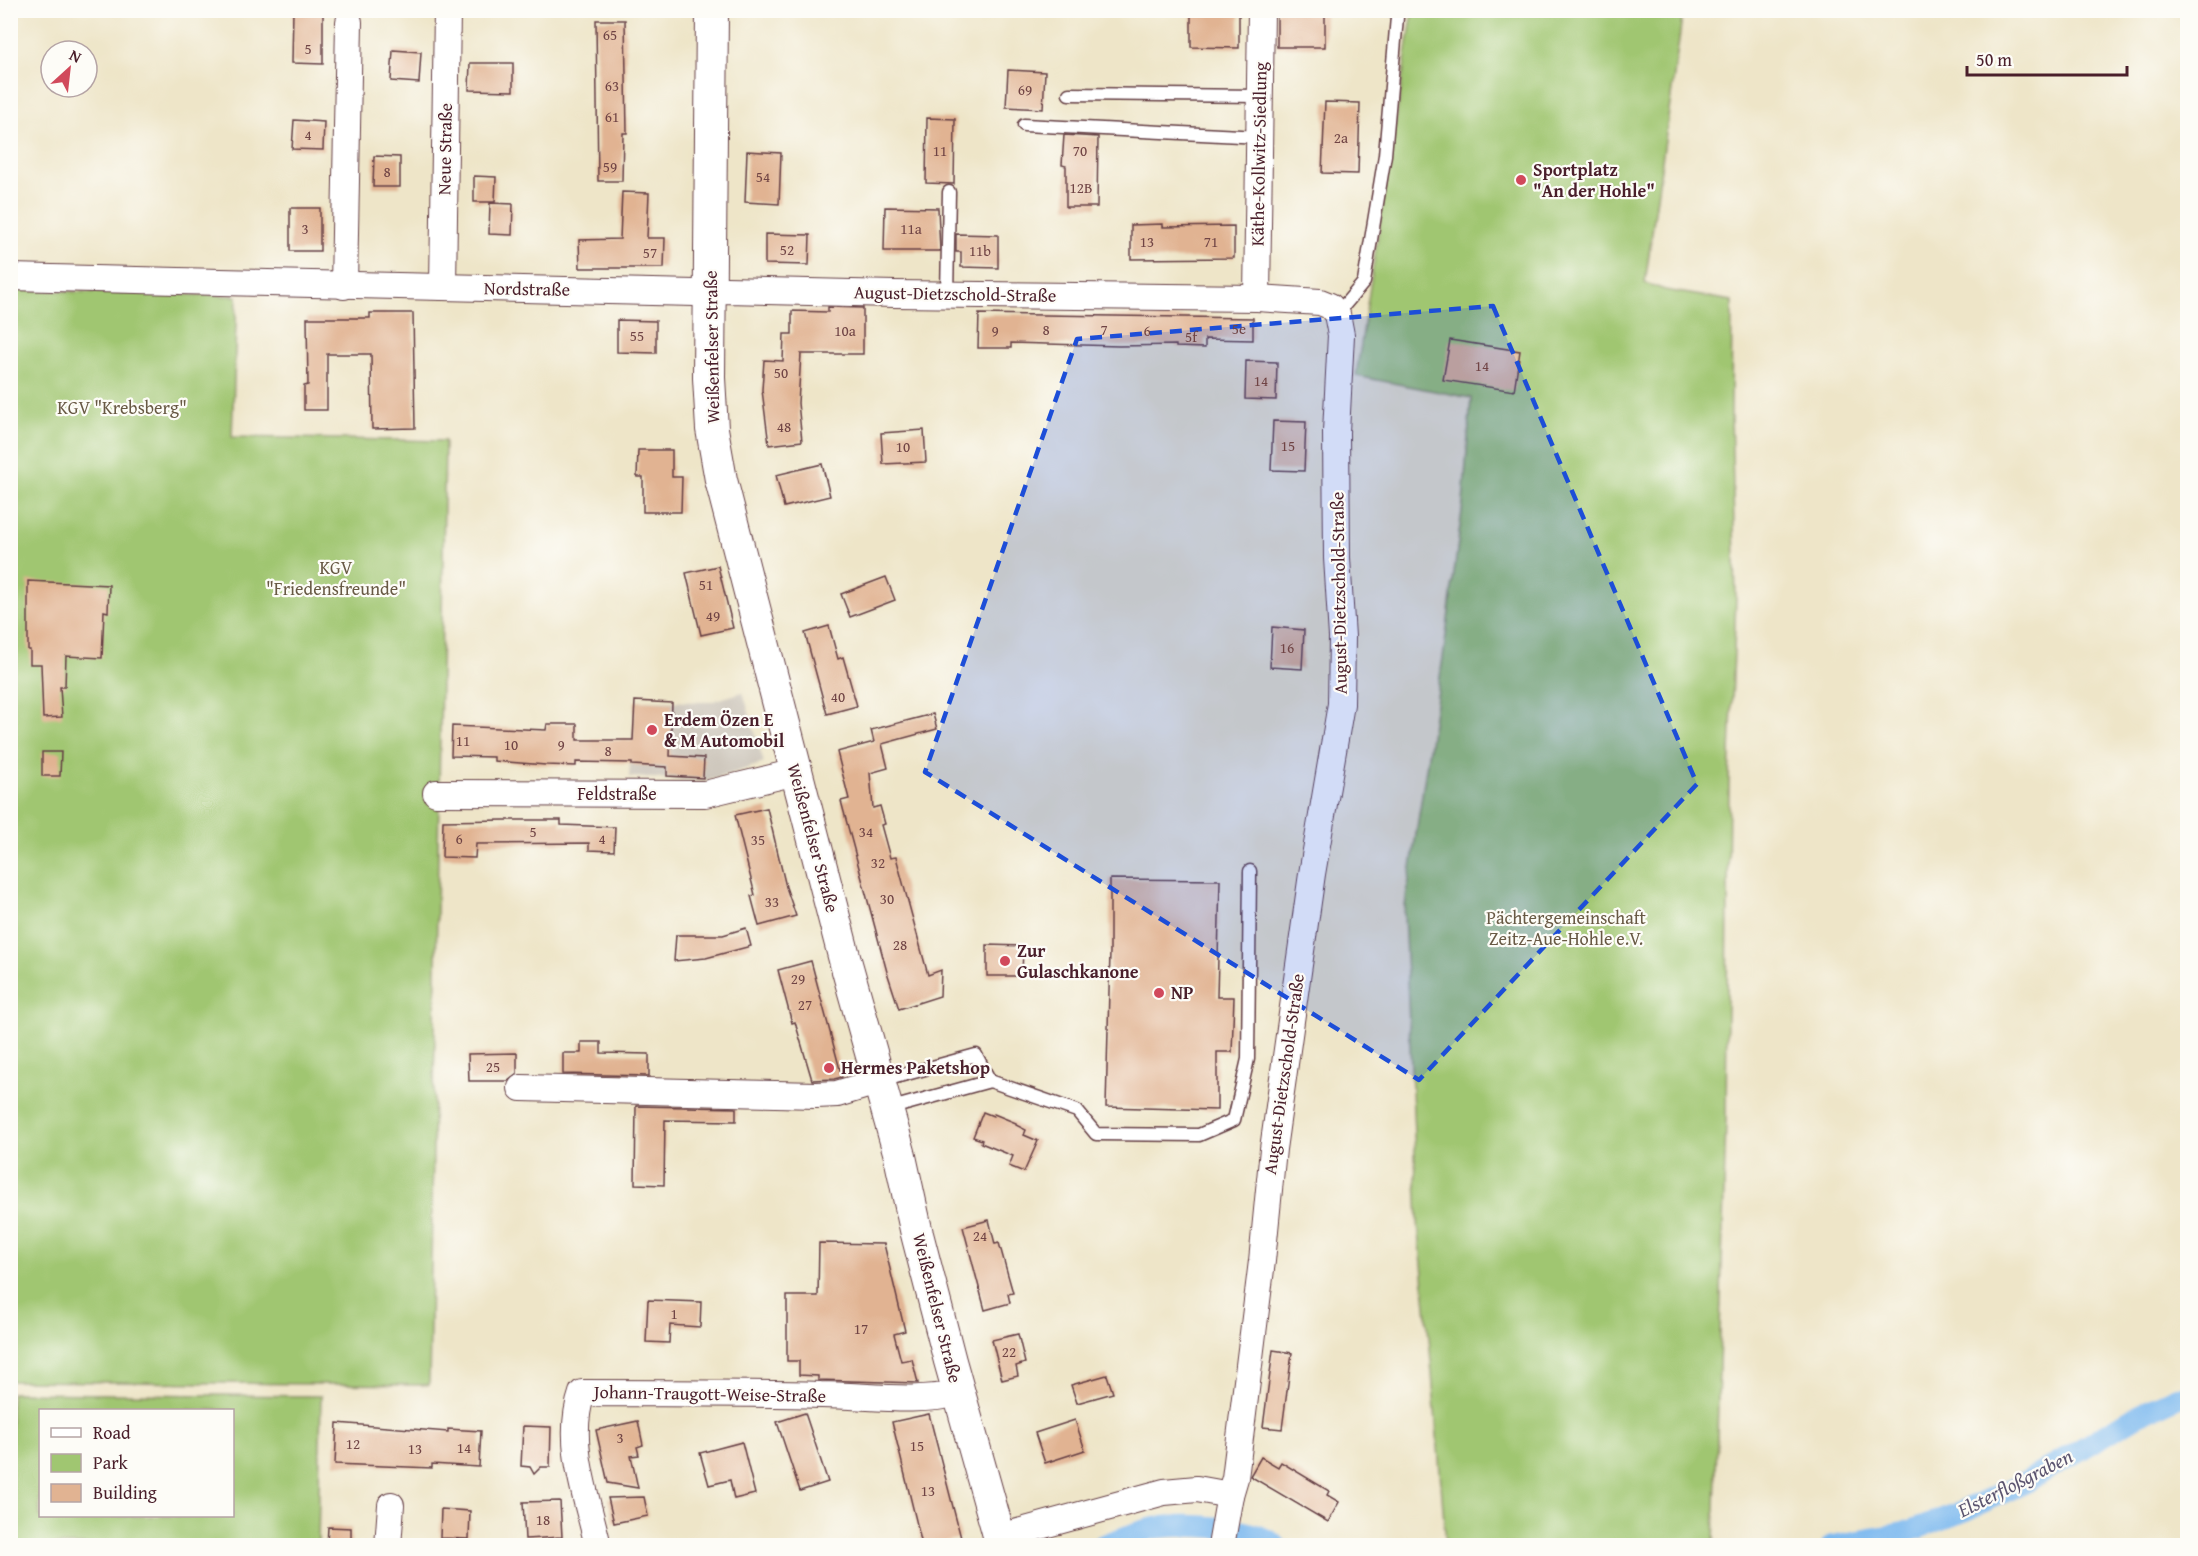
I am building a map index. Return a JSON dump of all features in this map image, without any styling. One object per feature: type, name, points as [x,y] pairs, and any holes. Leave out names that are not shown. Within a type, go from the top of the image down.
[{"type":"street","name":"Neue Straße","points":[[443,287],[447,10]]},
{"type":"street","name":"Weißenfelser Straße","points":[[712,10],[709,378],[712,429],[718,463],[732,526],[845,960],[909,1194],[958,1393],[1001,1541]]},
{"type":"street","name":"Käthe-Kollwitz-Siedlung","points":[[1257,298],[1261,10]]},
{"type":"street","points":[[344,286],[349,22]]},
{"type":"street","name":"Nordstraße","points":[[10,277],[344,286],[695,293],[710,291]]},
{"type":"street","name":"August-Dietzschold-Straße","points":[[710,291],[1257,298],[1320,302],[1330,306],[1337,314],[1341,334],[1336,444],[1337,558],[1342,637],[1341,704],[1312,874],[1289,1033],[1273,1149],[1262,1261],[1235,1478],[1225,1522]]},
{"type":"street","name":"Feldstraße","points":[[436,793],[705,794],[796,772]]},
{"type":"street","points":[[521,1088],[883,1095]]},
{"type":"street","name":"Johann-Traugott-Weise-Straße","points":[[598,1545],[577,1456],[576,1429],[582,1393],[919,1398],[958,1393]]},
{"type":"street","points":[[1001,1541],[1164,1492],[1197,1489],[1225,1522]]},
{"type":"street","points":[[388,1545],[391,1505]]},
{"type":"lane","points":[[1337,314],[1364,282],[1385,155],[1396,17]]},
{"type":"lane","points":[[1069,94],[1259,96]]},
{"type":"lane","points":[[1024,125],[1260,137]]},
{"type":"lane","points":[[947,295],[950,192]]},
{"type":"lane","points":[[883,1095],[990,1082],[1077,1111],[1096,1134],[1199,1135],[1234,1120],[1248,1059],[1250,871]]},
{"type":"lane","points":[[883,1095],[976,1055],[990,1082]]},
{"type":"highlighted area","points":[[1493,306],[1697,784],[1419,1080],[925,772],[1077,339]]},
{"type":"shaded area","points":[[743,692],[764,763],[707,781],[629,777],[635,701],[710,702]]},
{"type":"green space","name":"Pächtergemeinschaft Zeitz-Aue-Hohle e.V.","points":[[1413,11],[1683,11],[1645,283],[1665,290],[1732,301],[1731,416],[1736,597],[1729,781],[1726,1120],[1714,1545],[1446,1545],[1418,1222],[1404,913],[1444,651],[1463,503],[1471,398],[1356,376]]},
{"type":"green space","points":[[16,290],[237,296],[232,437],[445,441],[429,1385],[11,1381],[11,300]]},
{"type":"green space","points":[[11,1393],[321,1396],[318,1545],[11,1545]]},
{"type":"building","points":[[293,10],[323,10],[323,64],[292,63]]},
{"type":"building","points":[[1191,10],[1239,11],[1239,48],[1191,47]]},
{"type":"building","points":[[1277,10],[1325,10],[1325,47],[1277,47]]},
{"type":"building","points":[[596,20],[625,20],[627,133],[623,133],[622,181],[598,181]]},
{"type":"building","points":[[393,50],[421,52],[419,83],[391,81]]},
{"type":"building","points":[[470,63],[513,63],[513,91],[469,90]]},
{"type":"building","points":[[1008,70],[1045,72],[1043,109],[1006,107]]},
{"type":"building","points":[[1325,102],[1360,103],[1358,174],[1322,173]]},
{"type":"building","points":[[927,118],[955,119],[954,184],[926,183]]},
{"type":"building","points":[[294,120],[324,122],[323,150],[292,149]]},
{"type":"building","points":[[1064,135],[1098,137],[1097,207],[1066,207],[1066,166],[1062,165]]},
{"type":"building","points":[[747,151],[781,153],[779,204],[745,202]]},
{"type":"building","points":[[374,156],[400,157],[400,187],[373,187]]},
{"type":"building","points":[[474,176],[496,177],[495,202],[474,202]]},
{"type":"building","points":[[622,192],[649,193],[647,238],[665,238],[664,268],[580,268],[579,240],[620,239]]},
{"type":"building","points":[[490,203],[513,204],[512,235],[489,234]]},
{"type":"building","points":[[885,207],[938,208],[940,251],[884,251]]},
{"type":"building","points":[[290,208],[320,208],[320,251],[290,251]]},
{"type":"building","points":[[1163,224],[1163,227],[1234,226],[1234,258],[1131,259],[1131,225]]},
{"type":"building","points":[[765,234],[810,235],[809,265],[765,264]]},
{"type":"building","points":[[956,234],[998,235],[998,268],[961,267],[961,252],[956,252]]},
{"type":"building","points":[[828,307],[863,308],[863,354],[801,354],[798,403],[802,441],[769,445],[762,390],[764,360],[783,361],[784,334],[792,334],[792,311],[828,312]]},
{"type":"building","points":[[370,313],[413,313],[415,428],[372,429],[371,354],[327,354],[327,410],[304,410],[304,386],[308,385],[307,318],[370,318]]},
{"type":"building","points":[[979,314],[1253,318],[1253,340],[1205,339],[1205,348],[1176,347],[1176,345],[1011,343],[1011,348],[978,348]]},
{"type":"building","points":[[617,320],[656,321],[656,353],[617,352]]},
{"type":"building","points":[[1450,340],[1520,351],[1514,391],[1443,380]]},
{"type":"building","points":[[1246,361],[1277,362],[1276,400],[1245,399]]},
{"type":"building","points":[[1273,421],[1306,422],[1304,471],[1271,470]]},
{"type":"building","points":[[924,430],[926,462],[883,464],[881,433]]},
{"type":"building","points":[[638,450],[672,450],[672,477],[682,477],[681,512],[643,512],[643,477],[637,477]]},
{"type":"building","points":[[822,464],[830,496],[784,507],[776,475]]},
{"type":"building","points":[[718,566],[733,628],[701,635],[686,573]]},
{"type":"building","points":[[886,577],[895,600],[850,617],[841,594]]},
{"type":"building","points":[[28,581],[109,585],[108,612],[104,611],[102,658],[66,656],[65,687],[60,687],[62,717],[43,718],[41,664],[30,664],[30,650],[28,650]]},
{"type":"building","points":[[829,626],[838,659],[843,657],[857,706],[827,714],[805,633]]},
{"type":"building","points":[[1272,627],[1304,630],[1302,669],[1270,667]]},
{"type":"building","points":[[635,701],[672,703],[670,756],[704,758],[703,778],[667,776],[667,767],[632,765],[632,763],[576,762],[576,766],[546,765],[494,761],[494,757],[451,756],[452,726],[546,730],[547,724],[577,724],[577,740],[633,740]]},
{"type":"building","points":[[933,714],[937,729],[882,744],[888,768],[870,773],[873,808],[880,806],[885,824],[881,825],[890,858],[896,857],[928,975],[941,970],[940,996],[899,1009],[841,801],[849,799],[837,752],[874,742],[871,730]]},
{"type":"building","points":[[42,752],[61,752],[60,776],[42,776]]},
{"type":"building","points":[[767,808],[786,887],[796,916],[759,926],[751,896],[755,895],[735,815]]},
{"type":"building","points":[[561,820],[561,825],[615,827],[614,851],[589,850],[589,843],[476,844],[475,858],[442,857],[443,821]]},
{"type":"building","points":[[1110,879],[1220,880],[1217,997],[1234,997],[1232,1052],[1217,1052],[1217,1110],[1106,1107]]},
{"type":"building","points":[[746,928],[751,946],[706,958],[674,961],[676,935],[723,935]]},
{"type":"building","name":"Zur Gulaschkanone","points":[[987,945],[1023,946],[1022,976],[987,976]]},
{"type":"building","points":[[811,961],[842,1077],[834,1079],[812,1080],[795,1022],[792,1023],[778,970]]},
{"type":"building","points":[[581,1042],[601,1042],[601,1053],[649,1054],[649,1076],[563,1074],[563,1053],[581,1053]]},
{"type":"building","points":[[517,1053],[517,1074],[508,1081],[469,1081],[468,1054]]},
{"type":"building","points":[[636,1106],[736,1108],[736,1121],[665,1120],[664,1185],[635,1184]]},
{"type":"building","points":[[983,1112],[1016,1123],[1026,1130],[1024,1135],[1038,1141],[1024,1172],[1009,1166],[1013,1156],[981,1143],[982,1140],[973,1137]]},
{"type":"building","points":[[989,1220],[995,1244],[999,1243],[1013,1293],[1008,1294],[1010,1303],[985,1310],[963,1227]]},
{"type":"building","points":[[819,1243],[884,1244],[905,1331],[894,1334],[901,1361],[912,1359],[918,1383],[818,1380],[818,1376],[799,1375],[799,1361],[787,1361],[787,1296],[818,1296]]},
{"type":"building","points":[[648,1300],[701,1302],[700,1327],[670,1325],[669,1343],[646,1342]]},
{"type":"building","points":[[1018,1334],[1025,1363],[1016,1366],[1018,1376],[1002,1380],[992,1340]]},
{"type":"building","points":[[1273,1350],[1292,1353],[1282,1429],[1263,1427]]},
{"type":"building","points":[[1107,1375],[1113,1393],[1077,1403],[1071,1385]]},
{"type":"building","points":[[805,1413],[828,1482],[800,1491],[777,1422]]},
{"type":"building","points":[[929,1414],[961,1538],[922,1545],[892,1422]]},
{"type":"building","points":[[1075,1420],[1085,1450],[1045,1463],[1035,1433]]},
{"type":"building","points":[[638,1421],[643,1445],[637,1447],[639,1455],[631,1456],[638,1488],[608,1483],[596,1430]]},
{"type":"building","points":[[337,1423],[448,1432],[448,1429],[481,1431],[479,1467],[432,1464],[432,1468],[335,1464]]},
{"type":"building","points":[[523,1426],[551,1427],[550,1467],[541,1467],[534,1474],[530,1467],[521,1466]]},
{"type":"building","points":[[742,1442],[755,1494],[734,1499],[730,1480],[709,1485],[700,1453]]},
{"type":"building","points":[[1261,1457],[1278,1467],[1281,1462],[1329,1491],[1327,1495],[1339,1502],[1328,1522],[1250,1476]]},
{"type":"building","points":[[644,1497],[648,1516],[614,1523],[608,1498]]},
{"type":"building","points":[[560,1501],[562,1537],[525,1539],[523,1502]]},
{"type":"building","points":[[441,1509],[470,1511],[469,1539],[440,1538]]},
{"type":"building","points":[[328,1527],[351,1528],[351,1545],[327,1545]]},
{"type":"waterway","name":"Elsterfloßgraben","points":[[1832,1546],[1904,1533],[1959,1513],[2028,1481],[2136,1416],[2177,1397],[2188,1396]]},
{"type":"waterway","name":"Elsterfloßgraben","points":[[1101,1546],[1155,1528],[1183,1526],[1236,1530],[1266,1539],[1276,1546]]},
{"type":"place","name":"Sportplatz \"An der Hohle\"","points":[[1521,180]]},
{"type":"place","name":"Erdem Özen E & M Automobil","points":[[652,730]]},
{"type":"place","name":"Zur Gulaschkanone","points":[[1005,961]]},
{"type":"place","name":"NP","points":[[1159,993]]},
{"type":"place","name":"Hermes Paketshop","points":[[829,1068]]},
{"type":"park label","name":"KGV \"Krebsberg\"","points":[[122,408]]},
{"type":"park label","name":"KGV \"Friedensfreunde\"","points":[[336,578]]}]
